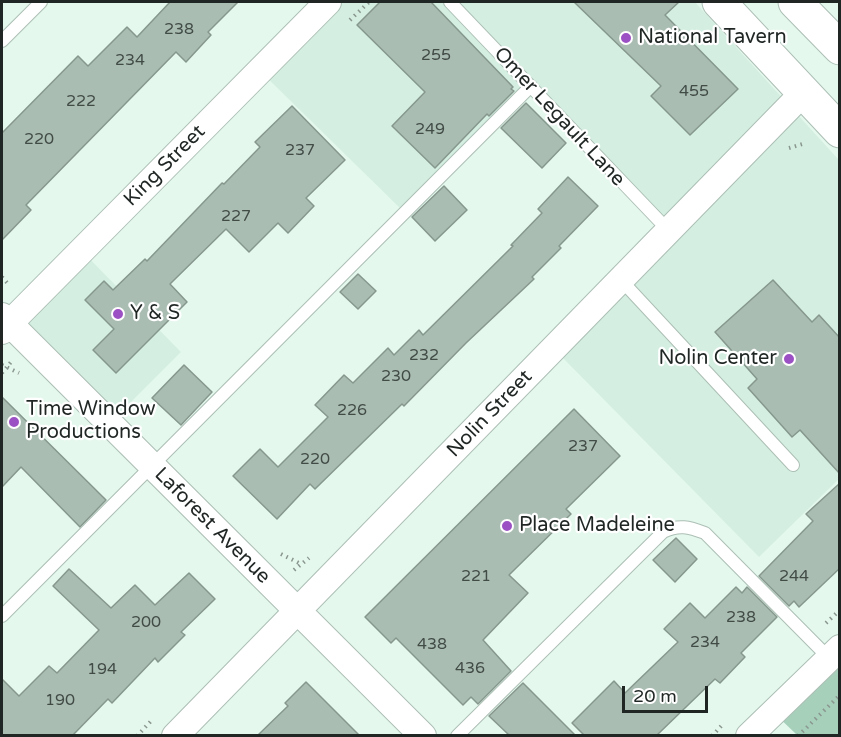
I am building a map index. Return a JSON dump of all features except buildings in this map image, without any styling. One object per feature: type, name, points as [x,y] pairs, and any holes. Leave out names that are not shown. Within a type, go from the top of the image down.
[{"type":"main road","points":[[719,2],[840,131]]},
{"type":"main road","points":[[795,2],[840,48]]},
{"type":"street","name":"King Street","points":[[4,323],[328,2]]},
{"type":"street","name":"Nolin Street","points":[[175,735],[804,92]]},
{"type":"street","name":"Laforest Avenue","points":[[4,323],[423,735]]},
{"type":"street","points":[[749,735],[836,652]]},
{"type":"lane","points":[[2,41],[41,2]]},
{"type":"lane","name":"Omer Legault Lane","points":[[450,2],[669,231]]},
{"type":"lane","points":[[2,616],[531,86]]},
{"type":"lane","points":[[621,280],[793,465]]},
{"type":"lane","points":[[457,735],[663,532],[675,526],[690,527],[705,533],[836,652]]},
{"type":"path","points":[[798,735],[840,695]]},
{"type":"shaded area","points":[[331,2],[695,2],[839,160],[839,479],[759,557],[555,350],[669,234],[529,87],[403,211],[261,72]]},
{"type":"shaded area","points":[[83,252],[181,352],[111,422],[12,325]]},
{"type":"shaded area","points":[[839,644],[839,735],[797,735],[772,711]]},
{"type":"place","name":"National Tavern","points":[[626,38]]},
{"type":"place","name":"Y & S","points":[[118,314]]},
{"type":"place","name":"Nolin Center","points":[[789,359]]},
{"type":"place","name":"Time Window Productions","points":[[14,422]]},
{"type":"place","name":"Place Madeleine","points":[[507,526]]}]
